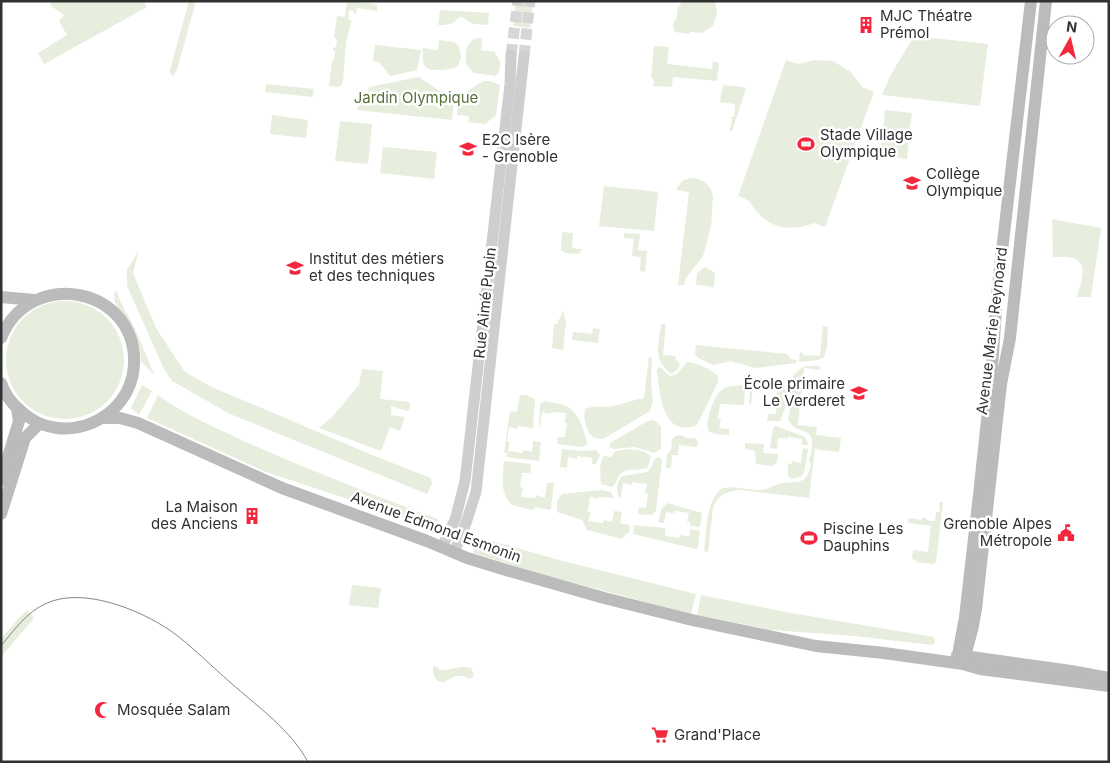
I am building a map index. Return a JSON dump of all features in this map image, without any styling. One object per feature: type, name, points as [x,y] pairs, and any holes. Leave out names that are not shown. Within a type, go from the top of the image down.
[{"type":"main road","name":"Avenue Marie Reynoard","points":[[960,660],[991,383],[997,294],[1031,1]]},
{"type":"main road","name":"Avenue Marie Reynoard","points":[[960,660],[973,626],[976,609],[1001,384],[1010,338],[1046,1]]},
{"type":"main road","points":[[1,338],[7,325],[15,315],[34,300],[52,294],[71,293],[84,295],[105,305],[120,320],[130,339],[134,366],[131,381],[122,400],[113,410],[90,425],[76,428],[64,429],[38,424],[17,408],[8,398],[1,384]]},
{"type":"main road","points":[[1,297],[34,300]]},
{"type":"main road","points":[[122,400],[123,406],[132,421]]},
{"type":"main road","points":[[1,480],[19,421],[17,408]]},
{"type":"main road","name":"Avenue Edmond Esmonin","points":[[103,418],[120,418],[132,421],[282,488],[467,558],[604,598],[692,620],[816,646],[960,660]]},
{"type":"main road","points":[[1,514],[25,438],[38,424]]},
{"type":"main road","points":[[960,660],[1071,670],[1109,678]]},
{"type":"main road","points":[[960,660],[980,669],[1109,686]]},
{"type":"street","name":"Rue Aimé Pupin","points":[[448,550],[465,481],[510,84],[511,55]]},
{"type":"street","name":"Rue Aimé Pupin","points":[[448,550],[466,523],[476,492],[524,56]]},
{"type":"green space","points":[[49,1],[143,1],[147,7],[44,64],[38,53],[67,35],[59,21],[64,15],[51,6]]},
{"type":"green space","points":[[189,1],[196,1],[177,70],[173,76],[170,70]]},
{"type":"green space","points":[[347,1],[375,4],[377,5],[377,11],[357,8],[356,14],[354,11],[349,10],[348,20],[351,20],[351,23],[346,42],[343,82],[338,87],[329,86],[335,51],[333,51],[333,48],[336,47],[337,39],[334,38],[337,16],[345,17]]},
{"type":"green space","points":[[516,1],[533,1],[530,28],[513,26]]},
{"type":"green space","points":[[683,1],[715,1],[717,14],[713,26],[702,33],[675,32],[673,27],[674,21],[676,21],[678,7]]},
{"type":"green space","points":[[440,10],[489,13],[488,25],[473,24],[459,17],[453,23],[438,25]]},
{"type":"green space","points":[[914,36],[988,44],[980,106],[882,95],[890,76]]},
{"type":"green space","points":[[478,38],[482,39],[481,50],[495,52],[499,59],[500,68],[496,76],[474,73],[466,64],[468,45]]},
{"type":"green space","points":[[439,40],[454,42],[459,46],[461,58],[457,67],[430,70],[425,66],[423,48],[438,50]]},
{"type":"green space","points":[[375,45],[421,50],[417,70],[389,75],[380,63],[373,60]]},
{"type":"green space","points":[[654,46],[669,47],[667,64],[712,69],[713,61],[719,63],[717,81],[673,77],[672,87],[653,86],[654,81],[651,77]]},
{"type":"green space","name":"Stade Village Olympique","points":[[786,60],[798,64],[814,60],[833,61],[851,72],[862,87],[874,92],[825,227],[814,223],[792,228],[777,226],[764,219],[749,201],[738,196]]},
{"type":"green space","name":"Jardin Olympique","points":[[419,77],[440,91],[455,95],[452,120],[356,110],[369,87]]},
{"type":"green space","name":"Jardin Olympique","points":[[484,81],[500,85],[496,115],[485,124],[468,122],[469,116],[457,115],[460,102],[465,94]]},
{"type":"green space","points":[[266,84],[314,89],[313,97],[265,92]]},
{"type":"green space","points":[[725,85],[744,87],[746,89],[732,131],[730,131],[732,119],[730,117],[734,117],[735,104],[720,102],[722,88]]},
{"type":"green space","points":[[885,110],[912,113],[909,133],[883,130]]},
{"type":"green space","points":[[272,115],[308,120],[306,138],[270,134]]},
{"type":"green space","points":[[340,121],[372,124],[368,164],[335,161]]},
{"type":"green space","points":[[882,136],[909,139],[907,159],[880,155]]},
{"type":"green space","points":[[383,147],[437,152],[434,179],[380,173]]},
{"type":"green space","points":[[690,178],[706,183],[711,189],[713,197],[711,227],[703,256],[686,278],[684,285],[678,285],[689,192],[676,190],[682,181]]},
{"type":"green space","points":[[604,186],[658,192],[654,231],[599,226]]},
{"type":"green space","points":[[1052,219],[1101,228],[1091,297],[1077,297],[1083,270],[1078,261],[1068,257],[1053,257]]},
{"type":"green space","points":[[563,232],[573,233],[572,248],[582,249],[579,254],[565,253],[561,250]]},
{"type":"green space","points":[[624,233],[640,234],[638,250],[647,251],[645,272],[640,271],[641,257],[632,256],[634,239],[624,238]]},
{"type":"green space","points":[[139,250],[133,273],[156,328],[185,372],[212,387],[431,478],[432,484],[427,494],[230,414],[172,381],[164,369],[127,286],[127,270]]},
{"type":"green space","points":[[705,267],[715,273],[714,287],[696,285],[697,273]]},
{"type":"green space","points":[[114,291],[117,292],[133,325],[155,376],[141,361],[140,349],[136,338],[115,302]]},
{"type":"green space","points":[[65,301],[87,306],[107,318],[119,338],[124,360],[119,382],[107,402],[87,414],[65,419],[43,414],[23,402],[11,382],[6,360],[11,338],[23,318],[43,306]]},
{"type":"green space","points":[[563,311],[566,322],[563,350],[552,348],[554,324],[557,324]]},
{"type":"green space","points":[[661,324],[666,325],[663,355],[675,356],[680,364],[677,370],[671,374],[661,363],[659,357],[658,345]]},
{"type":"green space","points":[[823,326],[828,327],[827,347],[824,357],[818,360],[799,362],[800,352],[803,355],[820,356]]},
{"type":"green space","points":[[593,328],[600,329],[598,343],[572,340],[573,332],[592,334]]},
{"type":"green space","points":[[696,345],[787,354],[791,359],[797,360],[796,363],[755,368],[731,361],[713,365],[698,358],[695,354]]},
{"type":"green space","points":[[649,356],[652,358],[651,382],[653,401],[650,411],[603,439],[594,438],[586,425],[585,409],[613,406],[644,398]]},
{"type":"green space","points":[[687,362],[711,371],[718,376],[718,382],[697,425],[685,428],[676,426],[665,412],[657,371],[660,367],[670,376],[677,374]]},
{"type":"green space","points":[[807,366],[819,366],[821,370],[804,368],[798,425],[817,427],[816,435],[841,438],[839,452],[815,449],[809,498],[740,490],[731,491],[720,497],[713,508],[708,552],[704,551],[709,510],[721,489],[731,487],[763,490],[779,484],[801,481],[807,476],[811,466],[809,460],[812,440],[810,435],[797,429],[788,419],[791,381],[799,370]]},
{"type":"green space","points":[[362,369],[383,371],[380,399],[409,402],[410,405],[407,411],[391,406],[391,415],[405,417],[400,431],[390,427],[381,451],[319,428],[333,416],[359,385]]},
{"type":"green space","points":[[756,382],[779,384],[786,390],[786,405],[780,421],[767,421],[768,414],[776,414],[777,390],[762,389],[762,392],[753,389],[751,404],[749,403],[751,385]]},
{"type":"green space","points":[[142,385],[152,391],[139,415],[131,408]]},
{"type":"green space","points":[[741,385],[745,387],[744,405],[720,404],[718,419],[721,419],[719,428],[729,429],[729,435],[708,431],[709,415],[716,397],[729,386]]},
{"type":"green space","points":[[158,395],[190,415],[246,442],[341,482],[438,519],[434,529],[266,472],[147,418]]},
{"type":"green space","points":[[520,395],[526,395],[535,399],[533,428],[518,426],[518,429],[509,427],[507,442],[510,442],[508,451],[523,453],[523,450],[532,452],[533,441],[541,442],[539,461],[506,457],[507,453],[504,453],[510,411],[517,412]]},
{"type":"green space","points":[[545,401],[564,405],[572,410],[582,426],[587,445],[582,447],[557,444],[558,437],[565,437],[567,423],[564,422],[566,413],[552,412],[550,414],[542,412],[539,426],[540,404]]},
{"type":"green space","points":[[651,420],[656,421],[661,427],[661,449],[654,453],[635,447],[614,449],[609,447],[610,443]]},
{"type":"green space","points":[[776,426],[805,437],[808,445],[802,445],[802,439],[788,437],[786,440],[786,438],[778,438],[777,449],[770,448],[773,428]]},
{"type":"green space","points":[[680,435],[687,438],[695,438],[698,442],[697,447],[679,445],[678,455],[672,455],[671,468],[666,468],[667,454],[671,450],[672,439]]},
{"type":"green space","points":[[745,443],[764,444],[763,453],[778,454],[777,462],[772,466],[756,464],[755,451],[745,449]]},
{"type":"green space","points":[[803,448],[808,449],[804,473],[800,477],[791,479],[788,475],[788,463],[792,464],[792,461],[801,463]]},
{"type":"green space","points":[[562,449],[596,450],[600,455],[596,464],[592,464],[592,458],[577,456],[577,459],[568,457],[567,468],[560,467]]},
{"type":"green space","points":[[629,449],[643,451],[651,456],[648,467],[624,471],[612,487],[601,484],[600,467],[603,456],[611,457],[616,451]]},
{"type":"green space","points":[[659,457],[662,460],[656,511],[652,515],[638,514],[639,507],[646,508],[648,493],[645,493],[647,484],[632,482],[632,485],[623,483],[621,498],[617,492],[618,483],[622,476],[647,472],[655,459]]},
{"type":"green space","points":[[504,461],[531,464],[530,473],[522,473],[520,487],[523,488],[521,497],[536,498],[536,495],[545,498],[547,483],[554,483],[550,510],[536,507],[533,510],[512,505],[503,490]]},
{"type":"green space","points":[[602,490],[611,492],[614,498],[599,497],[597,499],[590,497],[588,512],[591,513],[588,521],[603,523],[604,520],[612,522],[614,511],[622,512],[620,523],[630,525],[629,533],[622,539],[587,530],[582,520],[557,512],[557,501],[562,494]]},
{"type":"green space","points":[[939,502],[943,502],[936,562],[933,564],[916,562],[916,560],[912,559],[913,550],[928,552],[931,526],[908,523],[909,518],[921,520],[926,518],[926,520],[935,521],[936,512],[940,512]]},
{"type":"green space","points":[[667,503],[702,513],[700,527],[690,526],[690,522],[687,522],[689,513],[675,511],[673,514],[666,512],[664,523],[658,522],[662,508]]},
{"type":"green space","points":[[634,525],[665,528],[665,536],[679,538],[680,535],[689,537],[690,529],[700,531],[698,548],[633,534]]},
{"type":"green space","points":[[477,539],[496,542],[559,560],[696,594],[691,614],[548,576],[473,553]]},
{"type":"green space","points":[[352,585],[381,588],[378,608],[349,605]]},
{"type":"green space","points":[[701,595],[791,613],[934,637],[935,643],[932,645],[855,636],[771,630],[697,615]]},
{"type":"green space","points":[[27,610],[34,618],[1,657],[1,639]]},
{"type":"green space","points":[[433,666],[443,670],[466,667],[471,668],[474,674],[469,679],[460,676],[440,682],[434,676]]},
{"type":"tunnel","points":[[511,55],[518,1]]},
{"type":"tunnel","points":[[524,56],[530,1]]},
{"type":"tram line","points":[[1,646],[21,622],[38,607],[59,599],[92,599],[110,602],[127,608],[158,623],[186,643],[283,729],[301,750],[308,762]]},
{"type":"place","name":"MJC Théatre Prémol","points":[[866,25]]},
{"type":"place","name":"Stade Village Olympique","points":[[806,144]]},
{"type":"place","name":"E2C Isère - Grenoble","points":[[468,149]]},
{"type":"place","name":"Collège Olympique","points":[[912,183]]},
{"type":"place","name":"Institut des métiers et des techniques","points":[[295,268]]},
{"type":"place","name":"École primaire Le Verderet","points":[[859,393]]},
{"type":"place","name":"La Maison des Anciens","points":[[252,516]]},
{"type":"place","name":"Grenoble Alpes Métropole","points":[[1066,533]]},
{"type":"place","name":"Piscine Les Dauphins","points":[[809,538]]},
{"type":"place","name":"Mosquée Salam","points":[[103,710]]},
{"type":"place","name":"Grand'Place","points":[[660,735]]}]
